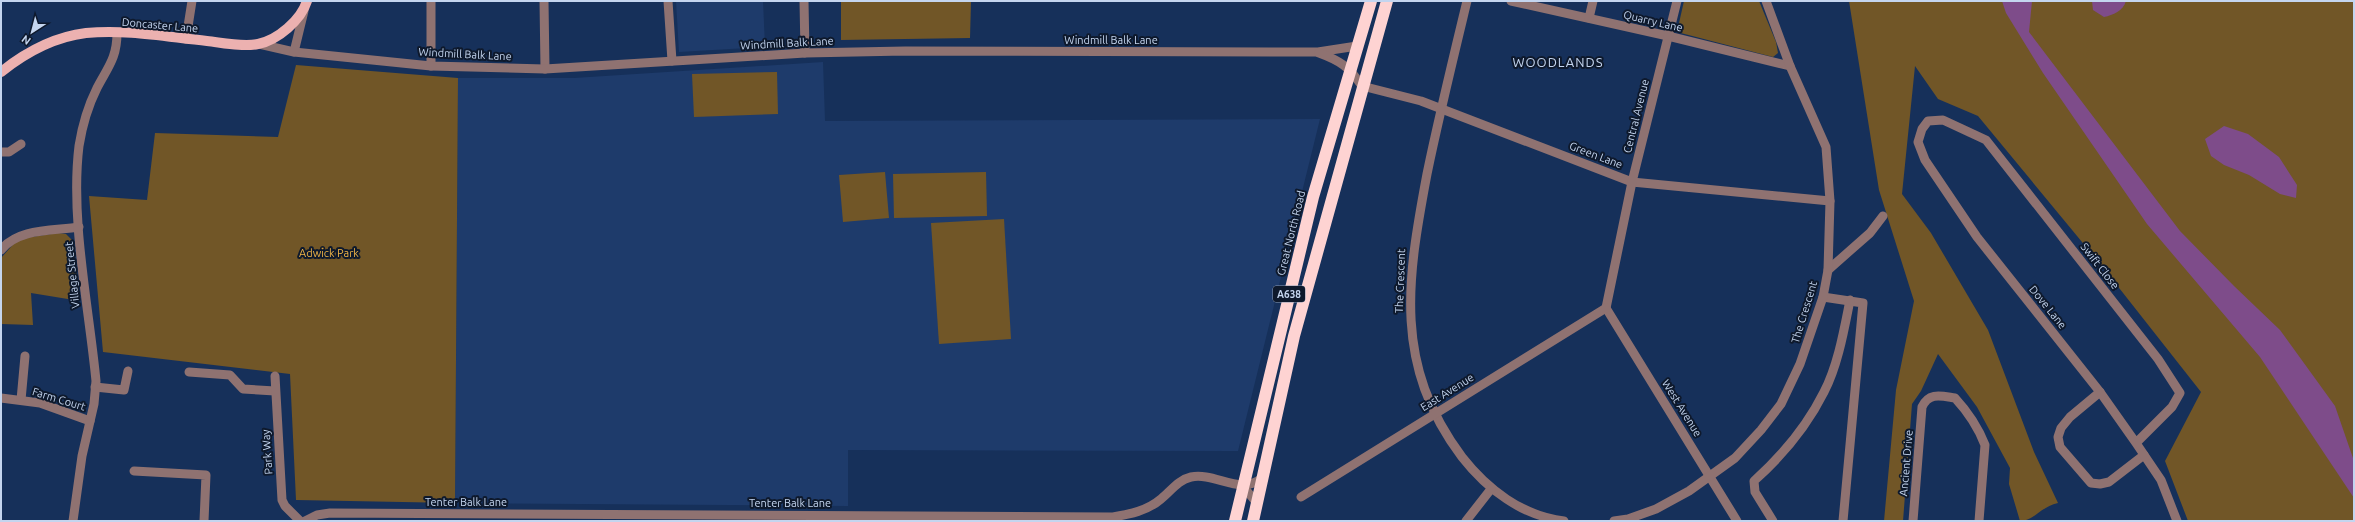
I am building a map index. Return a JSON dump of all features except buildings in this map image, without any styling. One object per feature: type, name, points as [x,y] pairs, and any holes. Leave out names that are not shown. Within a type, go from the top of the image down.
[{"type":"highway","name":"Great North Road","points":[[1235,521],[1242,485],[1313,197],[1371,1]]},
{"type":"highway","name":"A638","points":[[1253,521],[1256,502],[1296,329],[1362,86],[1387,1]]},
{"type":"main road","name":"Doncaster Lane","points":[[1,72],[21,56],[63,37],[86,33],[117,33],[235,44],[259,44],[277,36],[294,22],[307,2]]},
{"type":"street","points":[[186,39],[192,1]]},
{"type":"street","points":[[431,1],[431,66]]},
{"type":"street","points":[[544,1],[545,69]]},
{"type":"street","points":[[668,1],[672,61]]},
{"type":"street","points":[[804,1],[805,53]]},
{"type":"street","name":"The Crescent","points":[[1467,1],[1440,109],[1414,245],[1410,290],[1415,358],[1422,386],[1435,414],[1451,441],[1471,469],[1491,489],[1532,513],[1564,521]]},
{"type":"street","name":"Quarry Lane","points":[[1511,1],[1668,36],[1790,66]]},
{"type":"street","points":[[1589,18],[1593,1]]},
{"type":"street","name":"Central Avenue","points":[[1606,308],[1632,182],[1677,1]]},
{"type":"street","name":"The Crescent","points":[[1614,521],[1628,520],[1656,509],[1711,477],[1735,458],[1761,430],[1781,404],[1800,364],[1823,297],[1828,270],[1830,201],[1826,147],[1790,66],[1766,1]]},
{"type":"street","points":[[294,52],[307,2]]},
{"type":"street","name":"Village Street","points":[[73,521],[82,456],[90,421],[95,387],[79,227],[77,186],[80,144],[91,103],[115,56],[117,33]]},
{"type":"street","name":"Windmill Balk Lane","points":[[259,44],[294,52],[431,66],[545,69],[805,53],[905,51],[1318,52],[1357,46]]},
{"type":"street","name":"Windmill Balk Lane","points":[[1318,52],[1338,60],[1350,69]]},
{"type":"street","points":[[1350,69],[1362,86]]},
{"type":"street","name":"Green Lane","points":[[1362,86],[1440,109],[1632,182],[1830,201]]},
{"type":"street","name":"Dove Lane","points":[[1943,120],[1928,121],[1922,128],[1918,142],[1925,160],[1977,238],[2100,392],[2136,443],[2160,480],[2177,521]]},
{"type":"street","name":"Swift Close","points":[[1943,120],[1986,140],[2158,359],[2180,393],[2172,407],[2136,443]]},
{"type":"street","points":[[1,152],[9,152],[21,144]]},
{"type":"street","points":[[1828,270],[1870,233],[1883,216]]},
{"type":"street","points":[[1,250],[9,241],[24,235],[79,227]]},
{"type":"street","points":[[1823,297],[1863,303],[1843,521]]},
{"type":"street","points":[[1773,521],[1755,492],[1754,481],[1777,461],[1825,392],[1841,343],[1850,300]]},
{"type":"street","name":"East Avenue","points":[[1301,497],[1606,308]]},
{"type":"street","name":"West Avenue","points":[[1606,308],[1738,521]]},
{"type":"street","name":"Farm Court","points":[[21,400],[25,356]]},
{"type":"street","points":[[95,387],[124,390],[128,371]]},
{"type":"street","points":[[189,372],[230,375],[243,389],[275,391]]},
{"type":"street","name":"Park Way","points":[[275,376],[282,500],[285,506],[300,521]]},
{"type":"street","points":[[2100,392],[2070,417],[2061,428],[2058,437],[2060,447],[2091,483],[2100,484],[2109,482],[2144,455]]},
{"type":"street","name":"Ancient Drive","points":[[1913,521],[1922,407],[1926,400],[1934,395],[1955,398],[1968,413],[1981,434],[1985,445],[1980,521]]},
{"type":"street","name":"Farm Court","points":[[1,398],[21,400],[48,406],[90,421]]},
{"type":"street","points":[[134,471],[206,475],[204,521]]},
{"type":"street","name":"Tenter Balk Lane","points":[[306,521],[317,515],[330,513],[961,519],[1113,517],[1131,514],[1149,507],[1160,500],[1178,483],[1190,478],[1201,477],[1242,485],[1255,484],[1262,478]]},
{"type":"street","points":[[1242,485],[1256,502]]},
{"type":"street","points":[[1466,521],[1491,489]]},
{"type":"shaded area","points":[[676,1],[763,1],[765,47],[679,52]]},
{"type":"shaded area","points":[[2002,1],[2032,1],[2029,32],[2180,231],[2280,330],[2335,406],[2354,461],[2354,498],[2260,357],[2147,224],[2043,73],[2006,13]]},
{"type":"shaded area","points":[[2092,1],[2126,1],[2123,7],[2117,12],[2104,17],[2093,10]]},
{"type":"shaded area","points":[[823,62],[825,121],[1320,119],[1238,451],[848,450],[848,506],[455,503],[458,78],[574,78]]},
{"type":"shaded area","points":[[2224,126],[2248,134],[2279,157],[2297,185],[2296,198],[2280,194],[2249,175],[2224,165],[2211,156],[2205,139]]},
{"type":"green space","points":[[841,1],[971,1],[970,38],[841,40]]},
{"type":"green space","points":[[1684,1],[1759,1],[1776,42],[1778,53],[1773,57],[1677,32]]},
{"type":"green space","points":[[1849,1],[2354,1],[2354,521],[2188,521],[2165,461],[2201,392],[2101,265],[1978,116],[1938,99],[1915,66],[1902,194],[1931,233],[1988,330],[2034,452],[2058,503],[2046,508],[2029,519],[2020,521],[2009,484],[2010,468],[1977,407],[1938,354],[1921,391],[1912,404],[1903,521],[1884,521],[1896,390],[1914,301],[1879,190]]},
{"type":"green space","name":"Adwick Park","points":[[296,65],[458,78],[455,503],[296,500],[290,374],[103,352],[89,196],[147,200],[155,133],[278,137]]},
{"type":"green space","points":[[777,72],[778,114],[694,117],[692,74]]},
{"type":"green space","points":[[885,172],[889,218],[843,222],[839,175]]},
{"type":"green space","points":[[986,172],[987,216],[894,218],[893,174]]},
{"type":"green space","points":[[1004,219],[1011,339],[939,344],[931,223]]},
{"type":"green space","points":[[58,233],[66,234],[72,240],[80,301],[31,293],[33,325],[1,324],[1,258],[18,239]]},
{"type":"district","name":"WOODLANDS","points":[[1558,62]]}]
